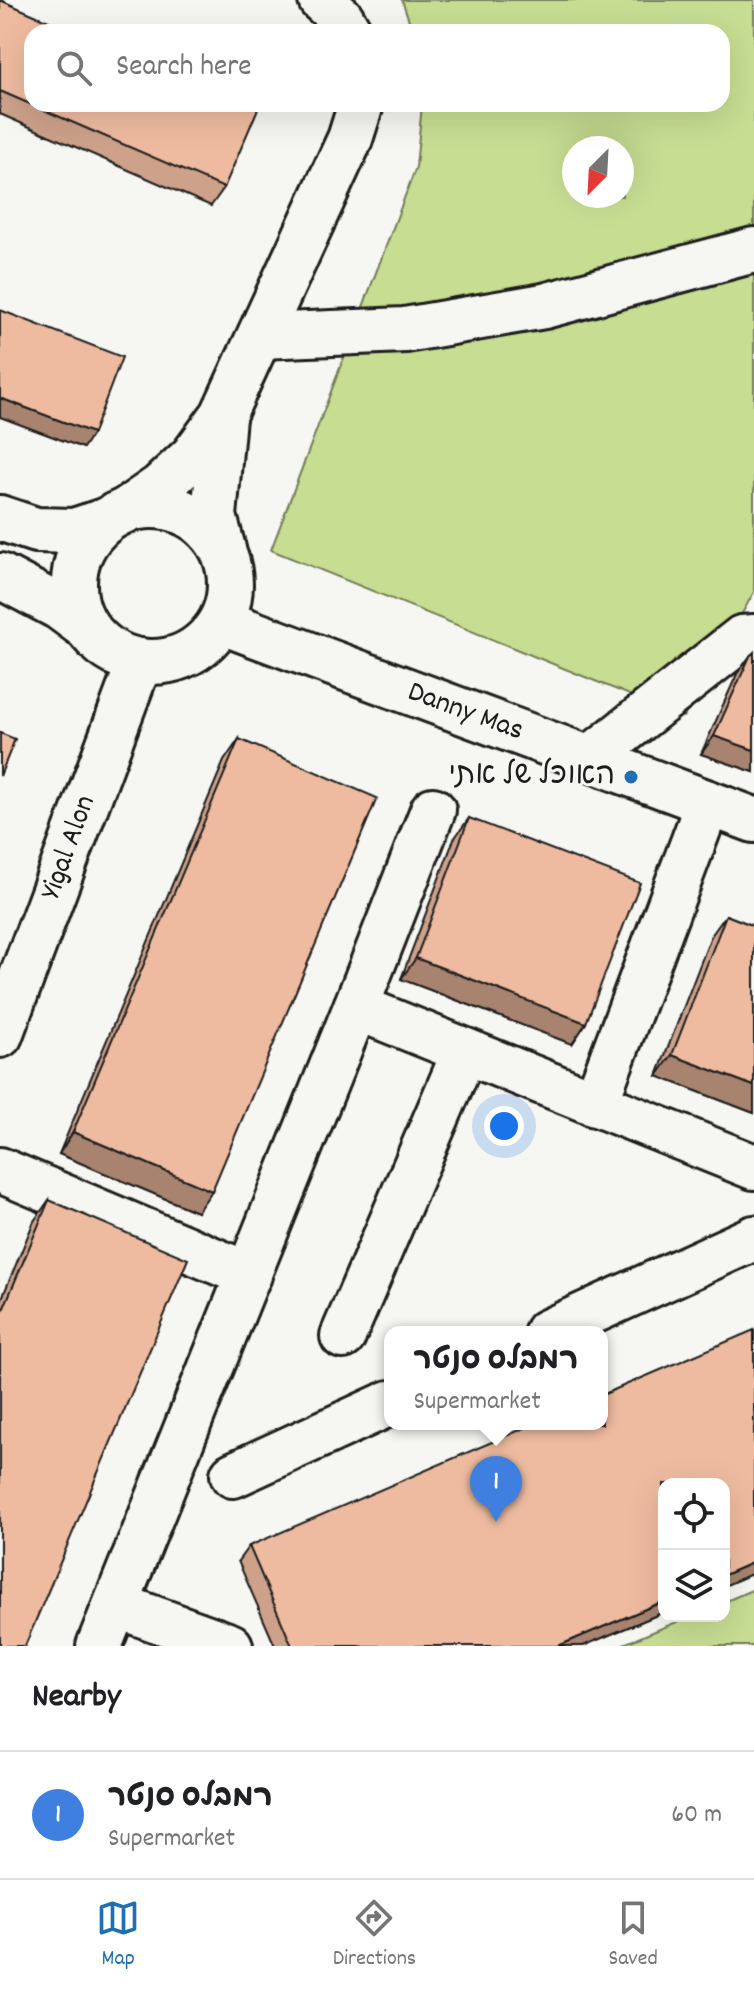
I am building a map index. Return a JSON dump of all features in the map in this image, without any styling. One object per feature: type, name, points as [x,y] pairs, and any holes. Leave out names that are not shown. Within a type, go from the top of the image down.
[{"type":"street","points":[[321,0],[344,24]]},
{"type":"street","points":[[86,627],[75,602],[74,575],[82,548],[116,515],[160,487],[193,456],[223,415],[350,139],[358,112]]},
{"type":"street","points":[[260,336],[405,330],[544,306],[754,250]]},
{"type":"street","points":[[0,576],[59,607],[86,627],[105,647],[128,659],[155,663],[182,657],[205,643],[222,622],[229,603],[231,575],[214,516],[223,415]]},
{"type":"street","points":[[0,518],[36,530],[74,531],[116,515],[156,505],[182,512],[206,527],[223,549]]},
{"type":"street","name":"Danny Mas","points":[[222,622],[754,820]]},
{"type":"street","points":[[589,759],[742,638],[754,637]]},
{"type":"street","name":"Yigal Alon","points":[[0,1035],[140,661]]},
{"type":"street","points":[[595,1104],[708,803]]},
{"type":"street","points":[[99,1646],[433,810]]},
{"type":"street","points":[[356,1007],[754,1167]]},
{"type":"street","points":[[343,1336],[465,1051]]},
{"type":"street","points":[[0,1170],[249,1275]]},
{"type":"street","points":[[560,1326],[754,1238]]},
{"type":"street","points":[[233,1475],[384,1406]]},
{"type":"street","points":[[116,1605],[230,1646]]},
{"type":"green space","points":[[402,0],[754,0],[754,592],[684,717],[271,550],[416,167],[421,112],[730,112],[730,24],[410,24]]},
{"type":"green space","points":[[754,1589],[754,1646],[619,1646],[677,1622],[730,1622],[730,1599]]},
{"type":"building","points":[[0,0],[56,24],[24,24],[24,101],[0,91]]},
{"type":"building","points":[[48,112],[257,112],[224,188]]},
{"type":"building","points":[[0,310],[122,357],[93,433],[0,398]]},
{"type":"building","points":[[754,652],[754,750],[714,736]]},
{"type":"building","points":[[0,733],[15,739],[0,776]]},
{"type":"building","points":[[239,739],[377,798],[212,1191],[73,1132]]},
{"type":"building","points":[[469,818],[640,883],[586,1023],[416,958]]},
{"type":"building","points":[[726,915],[754,926],[754,1086],[672,1055]]},
{"type":"building","points":[[49,1200],[188,1259],[25,1646],[2,1646],[0,1317]]},
{"type":"building","points":[[754,1330],[754,1562],[730,1572],[730,1478],[658,1478],[658,1604],[558,1646],[292,1646],[249,1546],[520,1430],[608,1430],[608,1392]]},
{"type":"place","name":"האוכל של אתי","points":[[631,777]]},
{"type":"place","name":"רמבלס סנטר","points":[[496,1522]]}]
